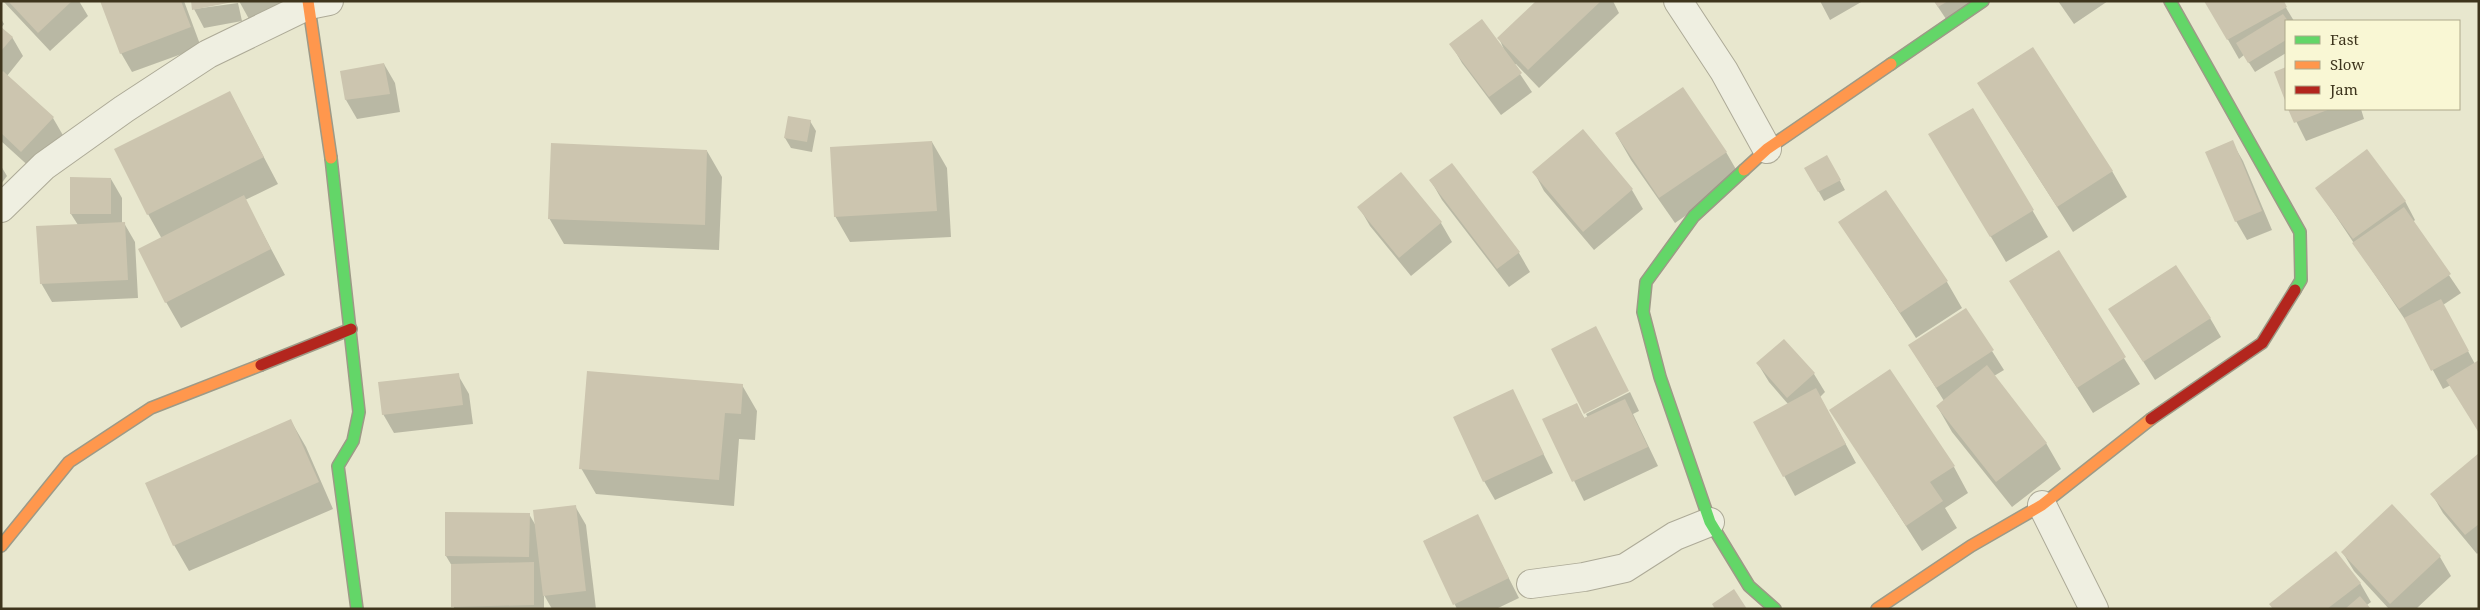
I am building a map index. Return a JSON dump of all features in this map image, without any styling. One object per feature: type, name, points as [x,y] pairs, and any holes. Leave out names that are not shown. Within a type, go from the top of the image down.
[{"type":"street","points":[[1678,1],[1724,71],[1767,149]]},
{"type":"street","points":[[1775,609],[1749,586],[1710,522],[1660,377],[1642,312],[1646,282],[1694,216],[1767,149],[1984,1]]},
{"type":"street","points":[[1877,609],[1971,546],[2042,505],[2132,432],[2262,343],[2301,280],[2300,232],[2170,1]]},
{"type":"street","points":[[1,208],[44,166],[124,109],[208,54],[315,2],[359,412],[353,441],[338,466],[357,609]]},
{"type":"street","points":[[1,546],[69,462],[151,408],[351,328]]},
{"type":"street","points":[[2042,505],[2094,609]]},
{"type":"street","points":[[1532,584],[1584,577],[1625,568],[1675,536],[1710,522]]},
{"type":"building","points":[[8,1],[72,1],[38,33]]},
{"type":"building","points":[[100,1],[181,1],[191,27],[120,54]]},
{"type":"building","points":[[191,1],[233,1],[233,2],[192,10]]},
{"type":"building","points":[[1536,1],[1601,1],[1528,70],[1497,38]]},
{"type":"building","points":[[1934,1],[1948,1],[1938,7]]},
{"type":"building","points":[[2204,1],[2284,1],[2287,7],[2227,40]]},
{"type":"building","points":[[2283,14],[2287,20],[2285,20],[2285,41],[2248,63],[2236,43]]},
{"type":"building","points":[[1482,19],[1522,73],[1489,97],[1449,44]]},
{"type":"building","points":[[1,27],[13,37],[1,51]]},
{"type":"building","points":[[2033,47],[2113,171],[2057,207],[1977,83]]},
{"type":"building","points":[[384,63],[390,94],[345,100],[340,71]]},
{"type":"building","points":[[2285,67],[2285,100],[2274,72]]},
{"type":"building","points":[[3,71],[54,117],[21,152],[1,133],[1,73]]},
{"type":"building","points":[[1683,87],[1727,152],[1659,198],[1615,133]]},
{"type":"building","points":[[230,91],[264,157],[147,215],[114,149]]},
{"type":"building","points":[[1973,108],[2034,210],[1990,237],[1928,134]]},
{"type":"building","points":[[2288,110],[2327,110],[2294,123]]},
{"type":"building","points":[[788,116],[811,120],[807,142],[784,138]]},
{"type":"building","points":[[1583,129],[1633,189],[1583,232],[1532,172]]},
{"type":"building","points":[[2233,140],[2262,211],[2235,222],[2205,152]]},
{"type":"building","points":[[932,141],[937,211],[834,217],[830,147]]},
{"type":"building","points":[[551,143],[707,150],[705,225],[548,219]]},
{"type":"building","points":[[2367,149],[2406,201],[2353,239],[2315,188]]},
{"type":"building","points":[[1827,155],[1841,180],[1818,192],[1804,168]]},
{"type":"building","points":[[1452,163],[1520,252],[1497,269],[1429,180]]},
{"type":"building","points":[[1401,172],[1442,222],[1399,258],[1357,207]]},
{"type":"building","points":[[70,177],[111,178],[111,214],[70,214]]},
{"type":"building","points":[[1886,190],[1948,281],[1900,313],[1838,222]]},
{"type":"building","points":[[244,195],[271,249],[165,303],[138,249]]},
{"type":"building","points":[[2404,207],[2451,274],[2399,309],[2352,243]]},
{"type":"building","points":[[125,222],[128,280],[40,284],[36,226]]},
{"type":"building","points":[[2059,250],[2126,357],[2077,388],[2009,281]]},
{"type":"building","points":[[2176,265],[2211,318],[2143,362],[2108,309]]},
{"type":"building","points":[[2441,299],[2469,351],[2431,371],[2404,318]]},
{"type":"building","points":[[1966,308],[1994,350],[1936,388],[1908,345]]},
{"type":"building","points":[[1596,326],[1629,391],[1584,414],[1551,349]]},
{"type":"building","points":[[1784,339],[1815,373],[1787,398],[1756,363]]},
{"type":"building","points":[[2479,360],[2479,433],[2446,380]]},
{"type":"building","points":[[1987,365],[2047,443],[1996,482],[1936,406]]},
{"type":"building","points":[[1890,369],[1955,466],[1930,482],[1943,501],[1906,526],[1829,410]]},
{"type":"building","points":[[587,371],[743,384],[741,414],[725,413],[719,480],[579,469]]},
{"type":"building","points":[[459,373],[463,405],[382,415],[378,382]]},
{"type":"building","points":[[1816,388],[1846,444],[1783,477],[1753,422]]},
{"type":"building","points":[[1513,389],[1544,454],[1483,482],[1453,417]]},
{"type":"building","points":[[1625,399],[1648,447],[1572,482],[1542,419],[1577,403],[1584,418]]},
{"type":"building","points":[[291,419],[319,482],[173,546],[145,483]]},
{"type":"building","points":[[2479,453],[2479,524],[2465,535],[2430,494]]},
{"type":"building","points":[[2392,504],[2441,556],[2390,604],[2341,552]]},
{"type":"building","points":[[576,505],[586,591],[543,596],[533,510]]},
{"type":"building","points":[[445,512],[530,513],[529,557],[445,556]]},
{"type":"building","points":[[1478,514],[1509,578],[1453,605],[1423,541]]},
{"type":"building","points":[[2336,551],[2361,583],[2327,609],[2273,609],[2269,604]]},
{"type":"building","points":[[534,562],[534,605],[451,607],[451,564]]},
{"type":"building","points":[[1734,589],[1747,609],[1715,609],[1712,604]]},
{"type":"building","points":[[2360,596],[2371,609],[2345,609]]},
{"type":"traffic: fast","points":[[1891,64],[1983,1]]},
{"type":"traffic: fast","points":[[2170,1],[2300,232],[2301,280],[2295,290]]},
{"type":"traffic: fast","points":[[331,158],[359,412],[353,441],[338,466],[357,609]]},
{"type":"traffic: fast","points":[[1744,170],[1694,216],[1646,282],[1643,312],[1660,377],[1710,522],[1749,586],[1775,609]]},
{"type":"traffic: slow","points":[[308,1],[331,158]]},
{"type":"traffic: slow","points":[[1744,170],[1767,149],[1891,64]]},
{"type":"traffic: slow","points":[[1,546],[69,462],[151,408],[261,365]]},
{"type":"traffic: slow","points":[[1877,609],[1971,546],[2042,505],[2151,419]]},
{"type":"traffic: jam","points":[[2151,419],[2262,343],[2295,290]]},
{"type":"traffic: jam","points":[[261,365],[351,329]]}]
